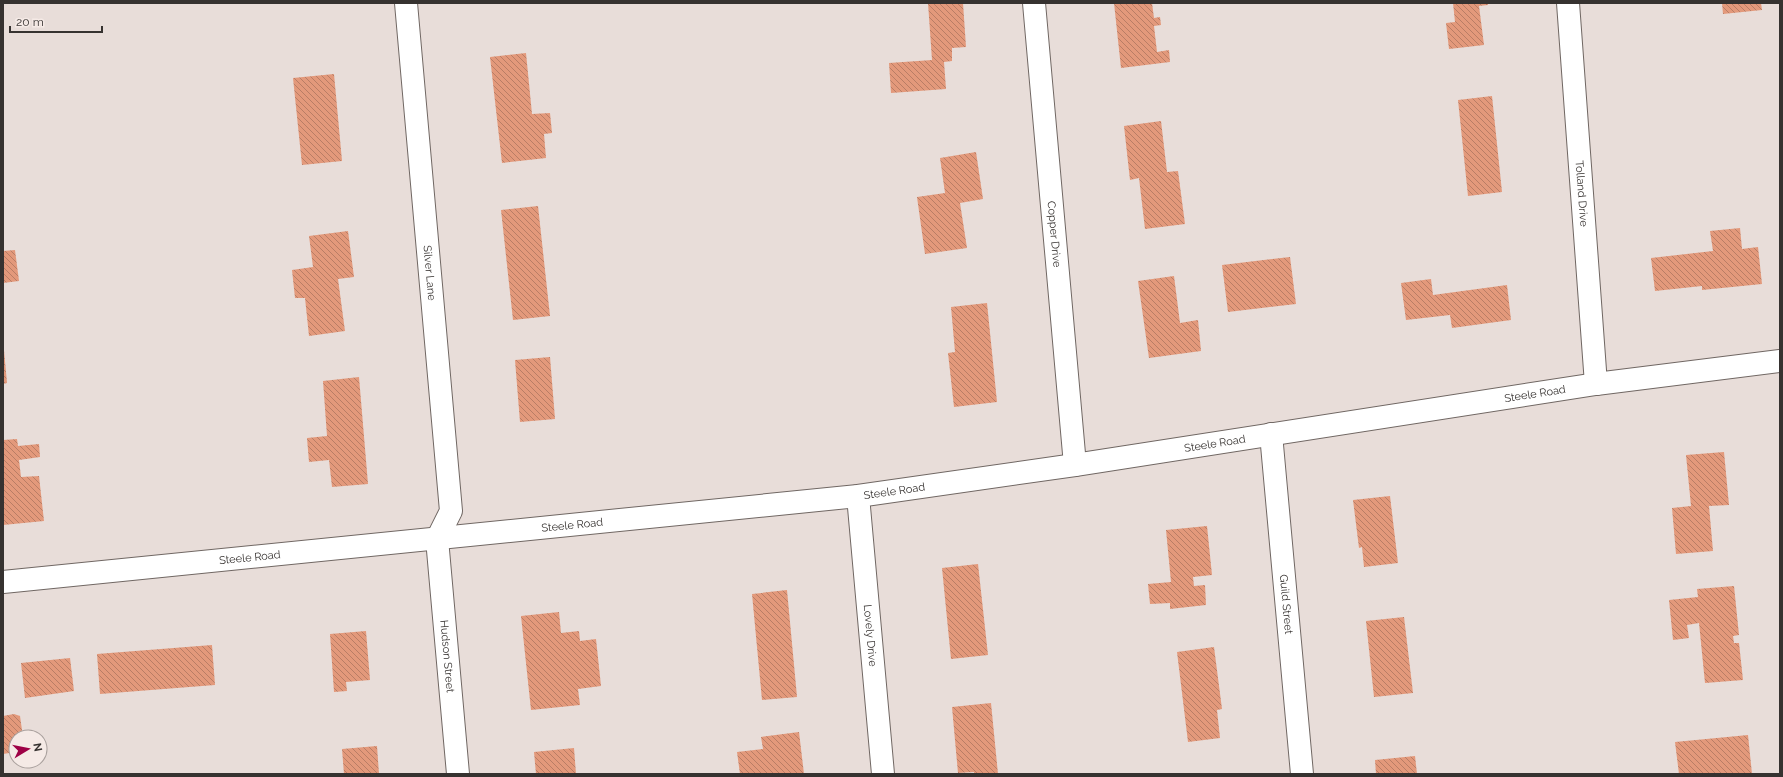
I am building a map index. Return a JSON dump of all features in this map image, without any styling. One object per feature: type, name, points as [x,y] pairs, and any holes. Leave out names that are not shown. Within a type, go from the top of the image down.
[{"type":"street","name":"Silver Lane","points":[[406,3],[451,511],[437,539]]},
{"type":"street","name":"Copper Drive","points":[[1034,3],[1075,465]]},
{"type":"street","name":"Tolland Drive","points":[[1568,3],[1596,384]]},
{"type":"street","name":"Steele Road","points":[[3,582],[858,496],[1075,465],[1596,384],[1780,361]]},
{"type":"street","name":"Guild Street","points":[[1271,434],[1302,774]]},
{"type":"street","name":"Lovely Drive","points":[[858,496],[883,774]]},
{"type":"street","name":"Hudson Street","points":[[437,539],[458,774]]},
{"type":"building","points":[[928,3],[963,3],[966,47],[952,48],[952,61],[944,62],[946,89],[891,93],[889,63],[932,60]]},
{"type":"building","points":[[1114,3],[1152,3],[1154,18],[1160,17],[1161,25],[1154,26],[1157,52],[1169,50],[1170,62],[1121,68]]},
{"type":"building","points":[[1453,3],[1488,3],[1488,5],[1479,6],[1484,45],[1449,49],[1446,23],[1455,22]]},
{"type":"building","points":[[1722,3],[1761,3],[1762,10],[1723,14]]},
{"type":"building","points":[[526,53],[532,114],[550,113],[552,133],[544,134],[546,158],[502,163],[490,57]]},
{"type":"building","points":[[334,74],[342,161],[302,165],[293,78]]},
{"type":"building","points":[[1492,96],[1502,192],[1468,196],[1458,100]]},
{"type":"building","points":[[1161,121],[1167,172],[1178,171],[1185,224],[1145,229],[1139,178],[1130,180],[1124,126]]},
{"type":"building","points":[[976,152],[983,199],[960,203],[967,248],[925,254],[917,197],[945,193],[940,158]]},
{"type":"building","points":[[538,206],[550,316],[513,320],[501,210]]},
{"type":"building","points":[[1740,228],[1742,249],[1758,247],[1762,284],[1702,290],[1702,286],[1655,291],[1651,258],[1713,251],[1710,231]]},
{"type":"building","points":[[348,231],[354,277],[338,279],[345,331],[309,336],[305,298],[295,298],[292,270],[313,267],[309,236]]},
{"type":"building","points":[[15,250],[19,281],[3,283],[3,251]]},
{"type":"building","points":[[1290,257],[1296,304],[1228,312],[1222,265]]},
{"type":"building","points":[[1174,276],[1180,323],[1198,320],[1201,351],[1149,358],[1138,281]]},
{"type":"building","points":[[1431,279],[1433,295],[1507,285],[1511,320],[1452,328],[1450,315],[1406,320],[1401,283]]},
{"type":"building","points":[[987,303],[997,402],[954,407],[948,353],[955,352],[951,307]]},
{"type":"building","points":[[3,339],[7,383],[3,384]]},
{"type":"building","points":[[550,357],[555,419],[520,422],[515,360]]},
{"type":"building","points":[[359,377],[368,484],[332,487],[329,460],[309,462],[307,438],[327,436],[323,381]]},
{"type":"building","points":[[17,439],[18,446],[39,444],[40,457],[19,460],[21,477],[39,476],[44,521],[3,525],[3,440]]},
{"type":"building","points":[[1724,452],[1729,505],[1709,506],[1713,551],[1676,554],[1672,508],[1691,506],[1686,455]]},
{"type":"building","points":[[1390,496],[1398,563],[1364,567],[1362,547],[1359,548],[1353,500]]},
{"type":"building","points":[[1207,526],[1212,575],[1193,577],[1194,586],[1205,585],[1206,605],[1170,609],[1170,603],[1150,604],[1148,584],[1171,582],[1166,530]]},
{"type":"building","points":[[978,564],[988,655],[951,659],[942,568]]},
{"type":"building","points":[[1734,586],[1739,635],[1733,636],[1734,643],[1739,643],[1743,680],[1705,683],[1699,623],[1687,625],[1689,638],[1673,640],[1669,600],[1698,597],[1697,589]]},
{"type":"building","points":[[787,590],[797,697],[762,700],[752,594]]},
{"type":"building","points":[[559,612],[561,633],[579,631],[580,641],[596,639],[601,686],[578,689],[580,705],[531,710],[521,616]]},
{"type":"building","points":[[1404,617],[1413,693],[1374,697],[1366,621]]},
{"type":"building","points":[[366,631],[370,680],[346,682],[347,691],[334,692],[330,634]]},
{"type":"building","points":[[212,645],[215,685],[100,694],[97,654]]},
{"type":"building","points":[[1214,647],[1222,709],[1217,710],[1220,738],[1188,742],[1177,652]]},
{"type":"building","points":[[70,658],[74,691],[25,698],[21,663]]},
{"type":"building","points":[[991,703],[998,774],[974,774],[974,772],[958,773],[952,707]]},
{"type":"building","points":[[14,714],[20,716],[22,729],[8,729],[8,753],[3,754],[3,716]]},
{"type":"building","points":[[799,732],[804,774],[740,774],[737,752],[763,749],[761,737]]},
{"type":"building","points":[[1748,735],[1752,774],[1679,774],[1675,742]]},
{"type":"building","points":[[377,746],[379,774],[344,774],[342,749]]},
{"type":"building","points":[[574,748],[576,774],[536,774],[534,752]]},
{"type":"building","points":[[1415,756],[1417,774],[1376,774],[1375,760]]}]
